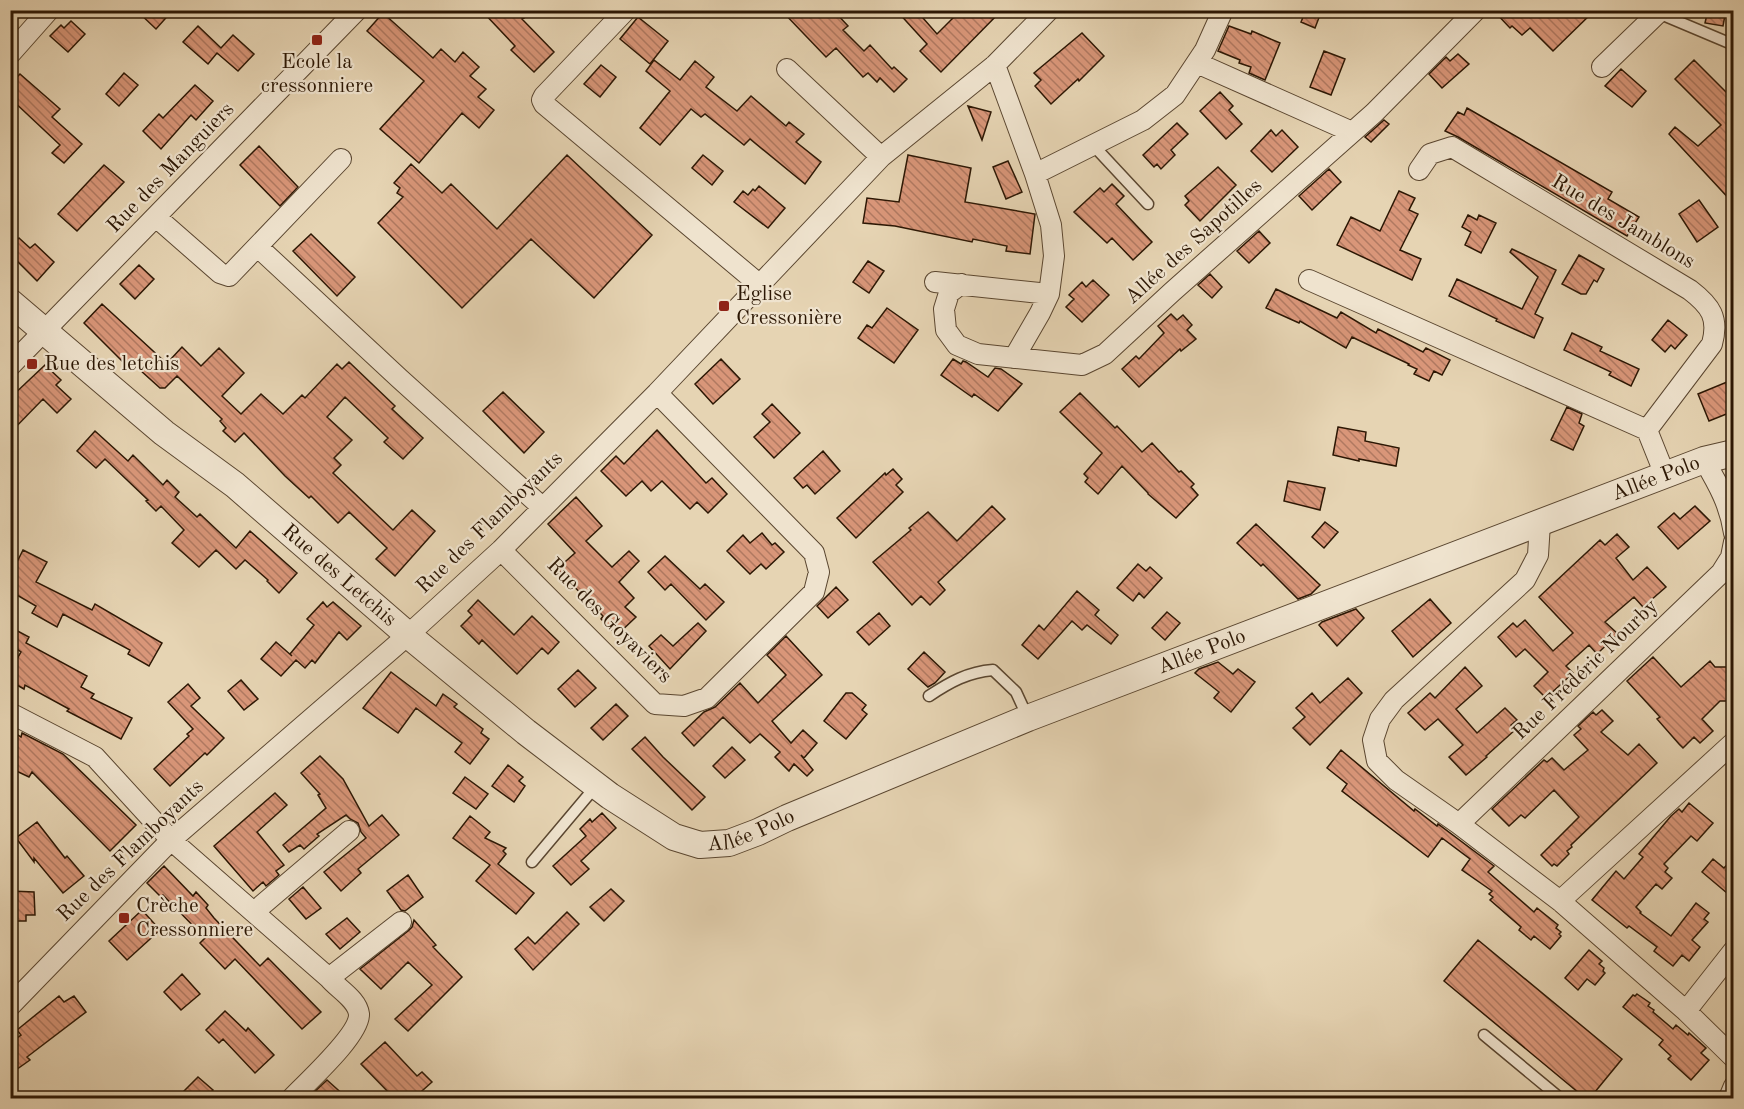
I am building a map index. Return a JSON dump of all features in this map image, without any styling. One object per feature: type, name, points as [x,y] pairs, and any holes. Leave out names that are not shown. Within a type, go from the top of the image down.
[{"type":"street","points":[[10,54],[49,10]]},
{"type":"street","name":"Rue des Manguiers","points":[[10,366],[357,10]]},
{"type":"street","points":[[626,10],[542,100],[556,115],[760,285]]},
{"type":"street","name":"Rue des Flamboyants","points":[[10,1006],[171,840],[408,635],[501,550],[657,393],[881,157],[995,65],[1049,10]]},
{"type":"street","points":[[1035,174],[1143,120],[1175,95],[1205,50],[1222,10]]},
{"type":"street","name":"Allée des Sapotilles","points":[[961,284],[949,292],[944,309],[946,330],[957,345],[978,354],[1082,365],[1106,354],[1172,292],[1352,132],[1476,10]]},
{"type":"street","points":[[1602,67],[1660,12]]},
{"type":"street","points":[[1197,63],[1352,132]]},
{"type":"street","points":[[995,65],[1051,225],[1054,256],[1049,294],[1014,358]]},
{"type":"street","points":[[788,69],[881,157]]},
{"type":"street","name":"Rue des Jamblons","points":[[1419,170],[1430,154],[1452,147],[1704,300],[1713,318],[1715,331],[1712,344],[1647,430]]},
{"type":"street","points":[[156,217],[229,276],[341,159]]},
{"type":"street","points":[[258,247],[543,508]]},
{"type":"street","points":[[1309,280],[1647,430],[1665,475]]},
{"type":"street","points":[[935,282],[1049,294]]},
{"type":"street","name":"Rue des Letchis","points":[[10,302],[164,433],[235,484],[408,635],[526,732],[596,786],[674,837]]},
{"type":"street","name":"Rue des Goyaviers","points":[[501,550],[655,704],[684,706],[707,698],[814,592],[819,573],[814,553],[657,393]]},
{"type":"street","name":"Allée Polo","points":[[674,837],[700,845],[729,843],[1028,718],[1704,460],[1734,453]]},
{"type":"street","points":[[1704,460],[1723,493],[1734,533]]},
{"type":"street","points":[[1540,523],[1538,555],[1525,580],[1394,700],[1380,719],[1372,740],[1377,761],[1396,780],[1459,824],[1560,901],[1686,1011],[1734,1058]]},
{"type":"street","name":"Rue Frédéric Nourby","points":[[1459,824],[1721,573],[1731,557],[1734,542]]},
{"type":"street","points":[[10,713],[95,758],[171,840],[354,1002],[359,1014],[355,1029],[345,1043],[292,1098]]},
{"type":"street","points":[[1560,901],[1734,742]]},
{"type":"street","points":[[254,912],[349,831]]},
{"type":"street","points":[[329,978],[401,921]]},
{"type":"street","points":[[1686,1011],[1734,950]]},
{"type":"street","points":[[1729,1098],[1734,1086]]},
{"type":"lane","points":[[1660,12],[1734,45]]},
{"type":"lane","points":[[1093,145],[1148,204]]},
{"type":"lane","points":[[929,696],[955,679],[976,671],[993,670],[1016,692],[1028,718]]},
{"type":"lane","points":[[532,862],[596,786]]},
{"type":"lane","points":[[1484,1035],[1560,1098]]},
{"type":"building","points":[[136,10],[173,10],[156,29]]},
{"type":"building","points":[[481,10],[517,10],[524,18],[522,19],[554,52],[534,72],[511,50],[515,46]]},
{"type":"building","points":[[781,10],[833,10],[848,26],[843,30],[864,51],[870,45],[892,69],[894,67],[907,79],[894,92],[880,78],[877,82],[868,73],[863,77],[836,48],[826,57]]},
{"type":"building","points":[[896,10],[916,10],[937,34],[961,10],[1002,10],[941,72],[920,51],[927,44]]},
{"type":"building","points":[[1306,10],[1320,15],[1315,28],[1301,22]]},
{"type":"building","points":[[1493,10],[1595,10],[1553,51],[1530,28],[1522,35],[1512,26],[1510,28]]},
{"type":"building","points":[[1708,10],[1726,10],[1723,26],[1705,23]]},
{"type":"building","points":[[383,13],[433,58],[441,49],[455,62],[463,52],[479,67],[470,76],[486,89],[478,97],[494,110],[479,128],[462,113],[419,163],[380,129],[424,81],[367,31]]},
{"type":"building","points":[[638,17],[668,41],[650,64],[620,39]]},
{"type":"building","points":[[71,21],[85,34],[68,52],[50,36],[61,25],[64,28]]},
{"type":"building","points":[[198,26],[221,48],[233,35],[254,54],[238,71],[217,53],[208,64],[183,42]]},
{"type":"building","points":[[1229,26],[1251,34],[1252,31],[1280,43],[1265,80],[1249,73],[1251,67],[1239,63],[1240,60],[1218,51]]},
{"type":"building","points":[[1082,33],[1104,56],[1051,104],[1035,86],[1041,80],[1034,73]]},
{"type":"building","points":[[1324,51],[1345,59],[1331,95],[1310,87]]},
{"type":"building","points":[[1458,54],[1469,64],[1442,88],[1429,74],[1446,57],[1450,61]]},
{"type":"building","points":[[654,60],[680,80],[695,61],[714,77],[706,87],[737,111],[751,96],[786,126],[789,122],[804,134],[796,142],[821,162],[805,184],[750,139],[744,145],[705,114],[701,117],[691,109],[660,145],[640,128],[670,91],[646,71]]},
{"type":"building","points":[[1694,60],[1734,100],[1734,204],[1669,134],[1675,127],[1698,146],[1721,125],[1675,79]]},
{"type":"building","points":[[601,65],[616,77],[600,97],[584,84]]},
{"type":"building","points":[[1621,69],[1646,91],[1632,107],[1605,86]]},
{"type":"building","points":[[124,73],[138,85],[119,106],[106,94]]},
{"type":"building","points":[[20,74],[60,109],[52,117],[82,144],[64,163],[52,153],[60,145],[10,98],[10,84]]},
{"type":"building","points":[[195,85],[213,101],[196,120],[191,115],[161,149],[143,131],[159,114],[163,118]]},
{"type":"building","points":[[1220,92],[1233,106],[1229,110],[1242,124],[1226,139],[1200,111]]},
{"type":"building","points":[[968,106],[991,112],[982,140]]},
{"type":"building","points":[[1467,108],[1612,192],[1608,199],[1639,217],[1627,236],[1445,131],[1458,112],[1464,115]]},
{"type":"building","points":[[1384,120],[1389,124],[1371,142],[1365,137]]},
{"type":"building","points":[[1177,123],[1188,134],[1171,150],[1175,155],[1161,169],[1157,164],[1154,167],[1143,155]]},
{"type":"building","points":[[1271,130],[1276,136],[1282,130],[1298,147],[1272,172],[1251,151]]},
{"type":"building","points":[[259,146],[298,187],[280,206],[240,165]]},
{"type":"building","points":[[567,155],[652,235],[594,298],[531,239],[462,308],[378,223],[403,197],[397,193],[400,188],[394,183],[411,164],[442,193],[451,184],[497,229]]},
{"type":"building","points":[[703,155],[723,171],[712,185],[692,168]]},
{"type":"building","points":[[908,155],[971,168],[965,202],[1035,214],[1030,254],[1006,251],[1007,246],[973,239],[972,242],[895,226],[863,223],[867,198],[899,202]]},
{"type":"building","points":[[1008,161],[1022,192],[1006,199],[993,167]]},
{"type":"building","points":[[104,165],[124,182],[77,231],[58,214]]},
{"type":"building","points":[[1218,167],[1236,185],[1200,221],[1185,205],[1189,201],[1185,196]]},
{"type":"building","points":[[1329,169],[1341,182],[1312,210],[1299,196]]},
{"type":"building","points":[[1112,184],[1124,196],[1116,204],[1152,242],[1133,260],[1112,238],[1107,243],[1074,212],[1100,188],[1104,192]]},
{"type":"building","points":[[759,186],[785,208],[768,228],[734,202],[743,191],[748,195]]},
{"type":"building","points":[[1399,191],[1415,198],[1409,210],[1418,214],[1400,250],[1421,259],[1412,280],[1337,245],[1351,217],[1380,231]]},
{"type":"building","points":[[1699,200],[1718,227],[1697,242],[1679,214]]},
{"type":"building","points":[[1468,215],[1477,220],[1479,215],[1496,223],[1481,253],[1465,245],[1471,232],[1462,227]]},
{"type":"building","points":[[1259,231],[1270,243],[1249,263],[1237,251]]},
{"type":"building","points":[[311,234],[355,277],[337,296],[293,251]]},
{"type":"building","points":[[19,238],[30,248],[35,244],[54,262],[37,281],[10,254],[10,246]]},
{"type":"building","points":[[1512,249],[1556,270],[1535,314],[1543,318],[1534,338],[1449,296],[1457,279],[1522,309],[1538,277],[1510,252]]},
{"type":"building","points":[[1579,255],[1604,269],[1597,282],[1594,280],[1586,294],[1581,294],[1562,284]]},
{"type":"building","points":[[868,261],[884,271],[869,293],[853,282]]},
{"type":"building","points":[[139,265],[154,279],[135,299],[120,284]]},
{"type":"building","points":[[1210,274],[1222,287],[1212,298],[1198,285]]},
{"type":"building","points":[[1093,280],[1109,295],[1082,322],[1066,307],[1074,299],[1069,295],[1082,282],[1086,287]]},
{"type":"building","points":[[1276,289],[1337,318],[1341,312],[1376,333],[1378,329],[1423,352],[1426,348],[1450,360],[1442,375],[1434,371],[1429,381],[1414,374],[1417,369],[1409,364],[1352,337],[1346,348],[1300,321],[1299,323],[1266,308]]},
{"type":"building","points":[[102,304],[164,361],[167,358],[170,360],[182,347],[201,366],[219,348],[244,373],[222,396],[241,414],[261,394],[283,414],[302,395],[305,398],[337,364],[342,369],[349,362],[395,406],[392,409],[423,438],[403,459],[384,442],[388,438],[345,397],[327,417],[352,440],[334,458],[341,465],[333,473],[393,530],[412,510],[435,531],[395,576],[376,559],[387,548],[349,512],[338,523],[311,496],[309,498],[285,476],[244,433],[235,442],[223,431],[226,428],[220,421],[222,419],[177,376],[165,388],[160,388],[130,361],[126,365],[84,323]]},
{"type":"building","points":[[887,308],[918,330],[894,363],[858,338],[867,325],[872,328]]},
{"type":"building","points":[[1171,314],[1177,320],[1183,315],[1192,325],[1187,330],[1196,339],[1181,351],[1180,349],[1139,387],[1122,369],[1136,356],[1139,359],[1164,333],[1158,326]]},
{"type":"building","points":[[1668,320],[1687,335],[1675,349],[1671,345],[1665,352],[1652,340]]},
{"type":"building","points":[[1572,333],[1602,347],[1600,351],[1639,369],[1631,386],[1609,375],[1611,372],[1564,350]]},
{"type":"building","points":[[721,359],[740,379],[713,404],[695,384]]},
{"type":"building","points":[[953,359],[961,364],[963,361],[966,362],[988,377],[995,368],[1001,369],[1022,384],[998,411],[974,394],[972,397],[941,375]]},
{"type":"building","points":[[45,365],[61,380],[56,385],[71,399],[57,413],[43,399],[10,433],[10,398]]},
{"type":"building","points":[[1734,379],[1734,411],[1709,421],[1698,394]]},
{"type":"building","points":[[503,392],[544,432],[524,453],[483,411]]},
{"type":"building","points":[[1080,393],[1142,452],[1152,443],[1179,472],[1181,471],[1194,484],[1191,487],[1198,495],[1176,518],[1148,494],[1122,466],[1098,494],[1085,482],[1088,478],[1084,474],[1102,453],[1060,412]]},
{"type":"building","points":[[772,404],[800,433],[774,458],[754,437],[770,422],[762,414]]},
{"type":"building","points":[[1567,407],[1582,414],[1579,423],[1584,426],[1573,450],[1551,440]]},
{"type":"building","points":[[1338,427],[1366,432],[1365,441],[1399,448],[1396,466],[1333,455]]},
{"type":"building","points":[[657,430],[706,483],[712,478],[727,494],[708,513],[697,502],[690,509],[662,481],[651,491],[642,481],[626,496],[601,471],[616,456],[624,464]]},
{"type":"building","points":[[95,431],[128,461],[133,455],[163,485],[167,480],[179,492],[175,497],[197,517],[200,514],[236,548],[250,531],[297,573],[279,593],[245,560],[236,569],[216,550],[199,567],[172,543],[184,530],[161,506],[156,511],[146,501],[148,500],[105,459],[96,468],[77,451]]},
{"type":"building","points":[[823,451],[840,471],[815,494],[807,485],[803,488],[794,478]]},
{"type":"building","points":[[893,469],[902,479],[896,485],[903,492],[856,538],[837,518],[885,473],[886,475]]},
{"type":"building","points":[[1288,481],[1325,488],[1320,510],[1284,501]]},
{"type":"building","points":[[576,497],[602,526],[586,541],[612,567],[629,551],[639,561],[619,582],[634,598],[625,607],[636,617],[617,635],[601,619],[603,616],[557,569],[575,553],[548,524]]},
{"type":"building","points":[[992,506],[1005,519],[938,582],[945,590],[930,605],[921,596],[912,605],[873,562],[911,530],[909,528],[928,512],[957,541]]},
{"type":"building","points":[[1695,506],[1710,521],[1678,549],[1658,527],[1674,513],[1680,519]]},
{"type":"building","points":[[1325,522],[1338,532],[1324,548],[1312,537]]},
{"type":"building","points":[[1256,524],[1320,585],[1311,594],[1298,599],[1263,564],[1261,566],[1237,543]]},
{"type":"building","points":[[762,533],[772,545],[775,543],[784,552],[766,569],[761,564],[750,574],[727,551],[743,535],[750,543]]},
{"type":"building","points":[[1617,534],[1629,547],[1616,558],[1633,580],[1647,567],[1666,587],[1643,607],[1634,597],[1605,622],[1618,634],[1597,654],[1589,645],[1566,666],[1573,673],[1546,698],[1534,686],[1548,672],[1525,649],[1516,657],[1498,637],[1513,623],[1517,627],[1525,620],[1553,651],[1573,633],[1539,597],[1600,540],[1605,545]]},
{"type":"building","points":[[23,550],[47,562],[36,582],[92,610],[95,604],[162,643],[149,666],[128,654],[130,650],[63,614],[57,627],[32,613],[36,606],[10,591],[10,561],[16,564]]},
{"type":"building","points":[[665,556],[700,589],[705,584],[724,602],[706,620],[671,584],[665,590],[648,572]]},
{"type":"building","points":[[1138,564],[1146,571],[1150,567],[1162,578],[1144,598],[1139,593],[1133,601],[1117,588]]},
{"type":"building","points":[[836,587],[848,600],[828,618],[817,606]]},
{"type":"building","points":[[1077,591],[1099,610],[1095,615],[1118,635],[1111,644],[1087,625],[1082,630],[1072,621],[1038,659],[1022,645],[1039,625],[1044,630]]},
{"type":"building","points":[[1430,599],[1451,623],[1413,657],[1392,631]]},
{"type":"building","points":[[478,600],[514,635],[532,616],[559,642],[548,654],[542,648],[517,674],[482,640],[479,644],[461,626],[472,615],[468,611]]},
{"type":"building","points":[[323,602],[327,607],[333,602],[361,626],[347,640],[339,632],[315,663],[312,660],[305,668],[296,660],[281,676],[261,659],[276,642],[292,656],[290,654],[314,625],[307,619]]},
{"type":"building","points":[[1356,609],[1364,618],[1337,646],[1319,625]]},
{"type":"building","points":[[1167,612],[1180,623],[1165,640],[1152,628]]},
{"type":"building","points":[[879,613],[890,626],[869,645],[857,632]]},
{"type":"building","points":[[698,623],[706,631],[670,669],[649,646],[661,635],[673,646]]},
{"type":"building","points":[[10,627],[29,637],[26,643],[87,676],[81,687],[94,694],[91,698],[132,718],[121,739],[67,711],[69,709],[25,685],[24,689],[10,681],[10,671],[21,652],[10,644]]},
{"type":"building","points":[[786,636],[822,675],[772,721],[791,743],[803,730],[817,743],[804,758],[801,755],[813,770],[807,776],[794,764],[789,771],[775,757],[780,752],[760,734],[750,743],[723,717],[694,746],[682,733],[704,712],[715,707],[740,683],[758,703],[786,675],[767,655]]},
{"type":"building","points":[[924,652],[945,672],[928,687],[908,669]]},
{"type":"building","points":[[1653,657],[1681,687],[1710,661],[1715,667],[1734,667],[1734,701],[1720,701],[1702,719],[1713,731],[1700,743],[1694,737],[1683,748],[1657,719],[1660,717],[1627,681]]},
{"type":"building","points":[[1218,662],[1233,674],[1238,669],[1255,682],[1231,712],[1214,698],[1219,692],[1195,673],[1199,669]]},
{"type":"building","points":[[1465,667],[1482,686],[1456,709],[1477,733],[1505,708],[1517,720],[1511,725],[1515,730],[1466,775],[1449,757],[1463,745],[1438,719],[1425,730],[1408,713],[1430,693],[1435,698]]},
{"type":"building","points":[[578,670],[596,688],[575,707],[558,689]]},
{"type":"building","points":[[391,672],[436,706],[443,694],[457,704],[454,707],[483,729],[481,733],[489,739],[470,764],[455,752],[462,743],[416,708],[398,733],[363,708]]},
{"type":"building","points":[[1348,678],[1362,693],[1310,745],[1293,728],[1305,717],[1296,708],[1312,693],[1320,703]]},
{"type":"building","points":[[241,680],[258,699],[244,710],[228,691]]},
{"type":"building","points":[[188,684],[200,698],[191,706],[224,738],[170,786],[154,769],[189,736],[187,734],[193,729],[168,702]]},
{"type":"building","points":[[846,693],[852,693],[866,705],[862,710],[867,714],[846,739],[824,721]]},
{"type":"building","points":[[616,704],[628,716],[603,740],[591,728]]},
{"type":"building","points":[[1602,710],[1613,721],[1601,732],[1628,755],[1639,744],[1657,763],[1571,845],[1572,847],[1567,851],[1569,854],[1557,866],[1554,864],[1552,866],[1541,855],[1579,817],[1554,790],[1525,818],[1521,815],[1509,826],[1492,809],[1544,760],[1547,762],[1552,758],[1564,770],[1588,750],[1574,735],[1581,729],[1578,726],[1593,712],[1596,715]]},
{"type":"building","points":[[22,733],[63,754],[136,825],[110,851],[32,772],[29,777],[10,768],[10,750],[18,735],[21,737]]},
{"type":"building","points":[[645,737],[705,797],[692,810],[632,749]]},
{"type":"building","points":[[732,747],[745,760],[725,778],[713,766]]},
{"type":"building","points":[[1341,750],[1414,811],[1415,809],[1437,826],[1438,824],[1494,866],[1488,872],[1534,912],[1537,908],[1558,925],[1556,928],[1561,932],[1559,934],[1561,936],[1550,949],[1534,936],[1531,940],[1519,930],[1521,927],[1490,900],[1493,897],[1489,894],[1492,891],[1462,870],[1470,859],[1442,838],[1428,857],[1342,791],[1347,784],[1327,768]]},
{"type":"building","points":[[320,756],[343,779],[369,826],[382,815],[399,835],[358,869],[361,873],[341,891],[324,872],[366,838],[358,823],[346,815],[317,834],[319,836],[304,849],[300,845],[289,852],[283,845],[326,808],[318,795],[320,794],[301,773]]},
{"type":"building","points":[[508,765],[523,777],[519,781],[525,786],[514,802],[492,786]]},
{"type":"building","points":[[465,777],[488,794],[476,809],[453,793]]},
{"type":"building","points":[[275,793],[287,805],[257,832],[284,865],[276,871],[279,875],[266,886],[263,882],[253,891],[214,846]]},
{"type":"building","points":[[1689,803],[1713,823],[1697,841],[1691,836],[1664,864],[1668,868],[1665,872],[1672,878],[1662,889],[1656,884],[1636,907],[1640,913],[1671,936],[1696,903],[1709,913],[1704,919],[1708,922],[1692,940],[1700,947],[1689,961],[1682,955],[1673,966],[1654,951],[1657,947],[1629,926],[1627,928],[1592,900],[1616,871],[1624,879],[1643,857],[1639,854],[1671,816],[1679,809],[1682,812]]},
{"type":"building","points":[[602,813],[616,828],[581,861],[589,869],[571,885],[553,866],[586,836],[580,829],[590,819],[592,822]]},
{"type":"building","points":[[470,816],[490,832],[485,838],[506,848],[503,851],[506,854],[498,864],[534,893],[516,914],[476,881],[490,865],[453,838]]},
{"type":"building","points":[[37,822],[65,858],[67,856],[84,876],[63,893],[34,858],[34,862],[16,838]]},
{"type":"building","points":[[1734,857],[1734,899],[1702,872],[1713,859],[1724,868]]},
{"type":"building","points":[[164,866],[193,896],[196,892],[208,905],[206,908],[214,918],[260,966],[268,958],[321,1012],[302,1029],[235,959],[225,969],[200,943],[205,938],[163,895],[161,897],[147,883]]},
{"type":"building","points":[[408,875],[423,897],[405,911],[401,910],[387,891]]},
{"type":"building","points":[[303,887],[321,908],[306,919],[289,899]]},
{"type":"building","points":[[611,889],[624,901],[604,921],[590,907]]},
{"type":"building","points":[[10,891],[34,892],[35,915],[26,915],[26,921],[10,921]]},
{"type":"building","points":[[142,910],[160,930],[127,960],[109,941]]},
{"type":"building","points":[[567,912],[579,924],[533,970],[515,949],[528,937],[535,944]]},
{"type":"building","points":[[347,918],[360,932],[340,949],[326,934]]},
{"type":"building","points":[[414,920],[436,945],[433,947],[462,977],[408,1031],[395,1019],[432,985],[408,962],[381,989],[360,969],[408,931]]},
{"type":"building","points":[[1478,940],[1622,1059],[1590,1098],[1585,1098],[1444,981]]},
{"type":"building","points":[[1589,950],[1602,961],[1599,964],[1604,968],[1605,973],[1595,985],[1587,979],[1578,990],[1565,978]]},
{"type":"building","points":[[182,974],[200,994],[181,1010],[164,992]]},
{"type":"building","points":[[1637,994],[1650,1003],[1648,1006],[1654,1010],[1653,1012],[1673,1029],[1676,1025],[1706,1048],[1701,1053],[1709,1060],[1691,1080],[1668,1059],[1671,1056],[1659,1045],[1663,1040],[1623,1007],[1633,995]]},
{"type":"building","points":[[59,996],[64,1002],[74,996],[86,1012],[27,1057],[30,1060],[10,1074],[10,1043],[21,1035],[17,1030]]},
{"type":"building","points":[[225,1011],[246,1031],[248,1028],[274,1055],[255,1073],[223,1039],[219,1043],[206,1030]]},
{"type":"building","points":[[385,1042],[417,1076],[422,1072],[432,1082],[414,1098],[394,1098],[361,1064]]},
{"type":"building","points":[[198,1077],[213,1090],[204,1098],[177,1098]]},
{"type":"building","points":[[327,1080],[347,1098],[308,1098]]},
{"type":"place","name":"Ecole la cressonniere","points":[[317,40]]},
{"type":"place","name":"Eglise Cressonière","points":[[724,306]]},
{"type":"place","name":"Rue des letchis","points":[[32,364]]},
{"type":"place","name":"Crèche Cressonniere","points":[[124,918]]}]
